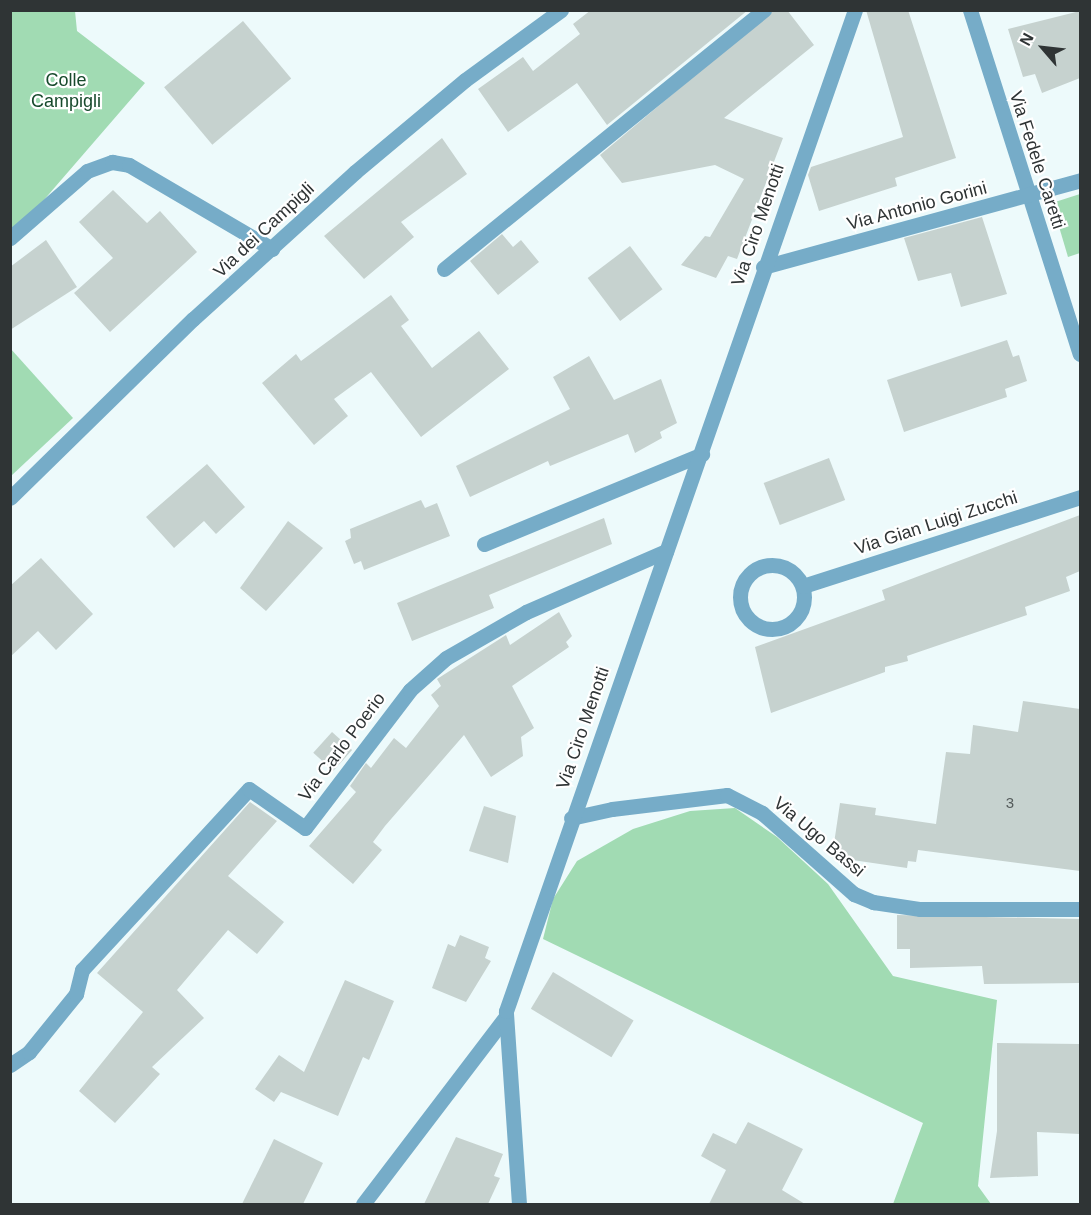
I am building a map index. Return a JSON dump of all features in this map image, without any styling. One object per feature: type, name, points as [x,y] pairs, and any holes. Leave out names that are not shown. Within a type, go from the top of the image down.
[{"type":"street","name":"Via dei Campigli","points":[[10,498],[193,319],[272,249],[465,80],[561,10]]},
{"type":"street","points":[[444,269],[764,10]]},
{"type":"street","name":"Via Ciro Menotti","points":[[363,1204],[506,1016],[571,818],[702,453],[763,267],[855,10]]},
{"type":"street","name":"Via Fedele Caretti","points":[[970,10],[1028,198],[1080,354]]},
{"type":"street","points":[[10,238],[87,171],[112,162],[129,165],[272,249]]},
{"type":"street","name":"Via Antonio Gorini","points":[[763,267],[1028,198],[1080,180]]},
{"type":"street","points":[[484,544],[702,453]]},
{"type":"street","name":"Via Gian Luigi Zucchi","points":[[803,586],[1080,497]]},
{"type":"street","name":"Via Carlo Poerio","points":[[10,1065],[28,1052],[76,994],[82,970],[249,789],[305,828],[410,690],[446,658],[545,603],[666,551]]},
{"type":"street","points":[[763,566],[791,570],[803,586],[802,612],[780,629],[751,622],[741,604],[742,585],[763,566]]},
{"type":"street","name":"Via Ugo Bassi","points":[[571,818],[612,809],[727,795],[762,813],[855,894],[873,902],[920,909],[1080,909]]},
{"type":"street","name":"Via Ciro Menotti","points":[[506,1016],[519,1204]]},
{"type":"green space","name":"Colle Campigli","points":[[11,11],[75,11],[77,31],[145,83],[11,238]]},
{"type":"green space","points":[[1080,194],[1080,253],[1068,257],[1052,203]]},
{"type":"green space","points":[[10,348],[73,418],[11,476],[10,476]]},
{"type":"green space","points":[[735,808],[777,837],[828,884],[893,976],[997,1000],[978,1186],[991,1204],[893,1204],[923,1123],[543,939],[553,899],[577,861],[633,829],[690,811]]},
{"type":"building","points":[[591,10],[748,10],[607,125],[577,83],[508,132],[478,89],[523,57],[533,71],[580,34],[573,24]]},
{"type":"building","points":[[773,10],[787,10],[814,45],[724,118],[783,138],[737,259],[728,256],[716,278],[681,265],[705,236],[710,237],[744,179],[715,165],[622,183],[600,155]]},
{"type":"building","points":[[866,10],[908,10],[956,158],[895,178],[897,186],[819,211],[808,175],[811,167],[903,137]]},
{"type":"building","points":[[1080,11],[1080,78],[1042,93],[1035,74],[1023,77],[1008,29]]},
{"type":"building","points":[[243,21],[291,78],[212,145],[164,87]]},
{"type":"building","points":[[442,138],[467,174],[401,222],[414,237],[364,279],[324,236]]},
{"type":"building","points":[[113,190],[147,223],[160,211],[197,252],[110,332],[74,293],[113,258],[79,222]]},
{"type":"building","points":[[982,217],[1007,294],[961,307],[951,273],[918,281],[904,238]]},
{"type":"building","points":[[502,234],[513,247],[521,240],[539,262],[498,295],[470,261]]},
{"type":"building","points":[[46,240],[77,287],[10,330],[10,267]]},
{"type":"building","points":[[630,246],[662,289],[620,321],[588,278]]},
{"type":"building","points":[[391,295],[409,320],[401,326],[432,368],[479,331],[509,369],[421,437],[371,372],[334,399],[348,416],[314,445],[262,383],[296,354],[301,361]]},
{"type":"building","points":[[1007,340],[1013,357],[1019,355],[1027,381],[1005,389],[1007,397],[904,432],[887,380]]},
{"type":"building","points":[[589,356],[614,400],[661,379],[677,423],[660,432],[662,438],[635,453],[628,434],[550,466],[548,461],[470,497],[456,466],[570,409],[553,377]]},
{"type":"building","points":[[829,458],[845,500],[780,525],[764,483]]},
{"type":"building","points":[[207,464],[245,507],[216,534],[204,521],[174,548],[146,517]]},
{"type":"building","points":[[421,500],[425,508],[437,503],[450,536],[364,570],[361,561],[354,564],[345,541],[351,538],[350,529]]},
{"type":"building","points":[[1080,515],[1080,571],[1066,577],[1070,591],[1025,607],[1027,615],[907,656],[908,661],[885,667],[885,672],[771,713],[755,647],[885,600],[882,590]]},
{"type":"building","points":[[604,518],[612,544],[489,595],[494,608],[412,641],[397,603]]},
{"type":"building","points":[[288,521],[323,548],[266,611],[240,588]]},
{"type":"building","points":[[41,558],[93,614],[56,650],[38,631],[10,657],[10,586]]},
{"type":"building","points":[[559,612],[572,636],[566,642],[569,647],[512,686],[534,728],[521,737],[523,756],[491,777],[464,735],[373,842],[382,850],[353,884],[309,846],[356,792],[350,786],[366,763],[371,768],[394,738],[406,748],[439,706],[431,695],[441,686],[437,679],[506,635],[510,645]]},
{"type":"building","points":[[1023,701],[1080,709],[1080,871],[918,850],[916,862],[908,861],[907,868],[832,857],[840,803],[876,808],[875,815],[936,824],[946,752],[970,754],[973,725],[1018,732]]},
{"type":"building","points":[[332,732],[352,750],[333,771],[313,753]]},
{"type":"building","points":[[250,802],[277,821],[228,876],[284,922],[257,954],[228,930],[177,990],[204,1018],[152,1067],[160,1074],[115,1123],[79,1091],[143,1012],[97,973]]},
{"type":"building","points":[[484,806],[516,816],[508,863],[469,851]]},
{"type":"building","points":[[897,915],[1080,919],[1080,983],[984,984],[982,966],[910,968],[910,949],[897,949]]},
{"type":"building","points":[[460,935],[489,947],[485,958],[491,961],[466,1002],[432,988],[448,944],[455,947]]},
{"type":"building","points":[[553,972],[634,1020],[611,1057],[531,1009]]},
{"type":"building","points":[[345,980],[394,1001],[369,1060],[363,1057],[338,1116],[281,1092],[274,1102],[255,1089],[279,1055],[304,1072]]},
{"type":"building","points":[[997,1043],[1080,1044],[1080,1134],[1037,1132],[1038,1176],[990,1178],[997,1131]]},
{"type":"building","points":[[748,1122],[803,1149],[782,1190],[805,1204],[709,1204],[726,1170],[701,1156],[713,1133],[736,1144]]},
{"type":"building","points":[[456,1137],[503,1154],[494,1176],[500,1178],[488,1204],[424,1204]]},
{"type":"building","points":[[274,1139],[323,1163],[303,1204],[242,1204]]}]
